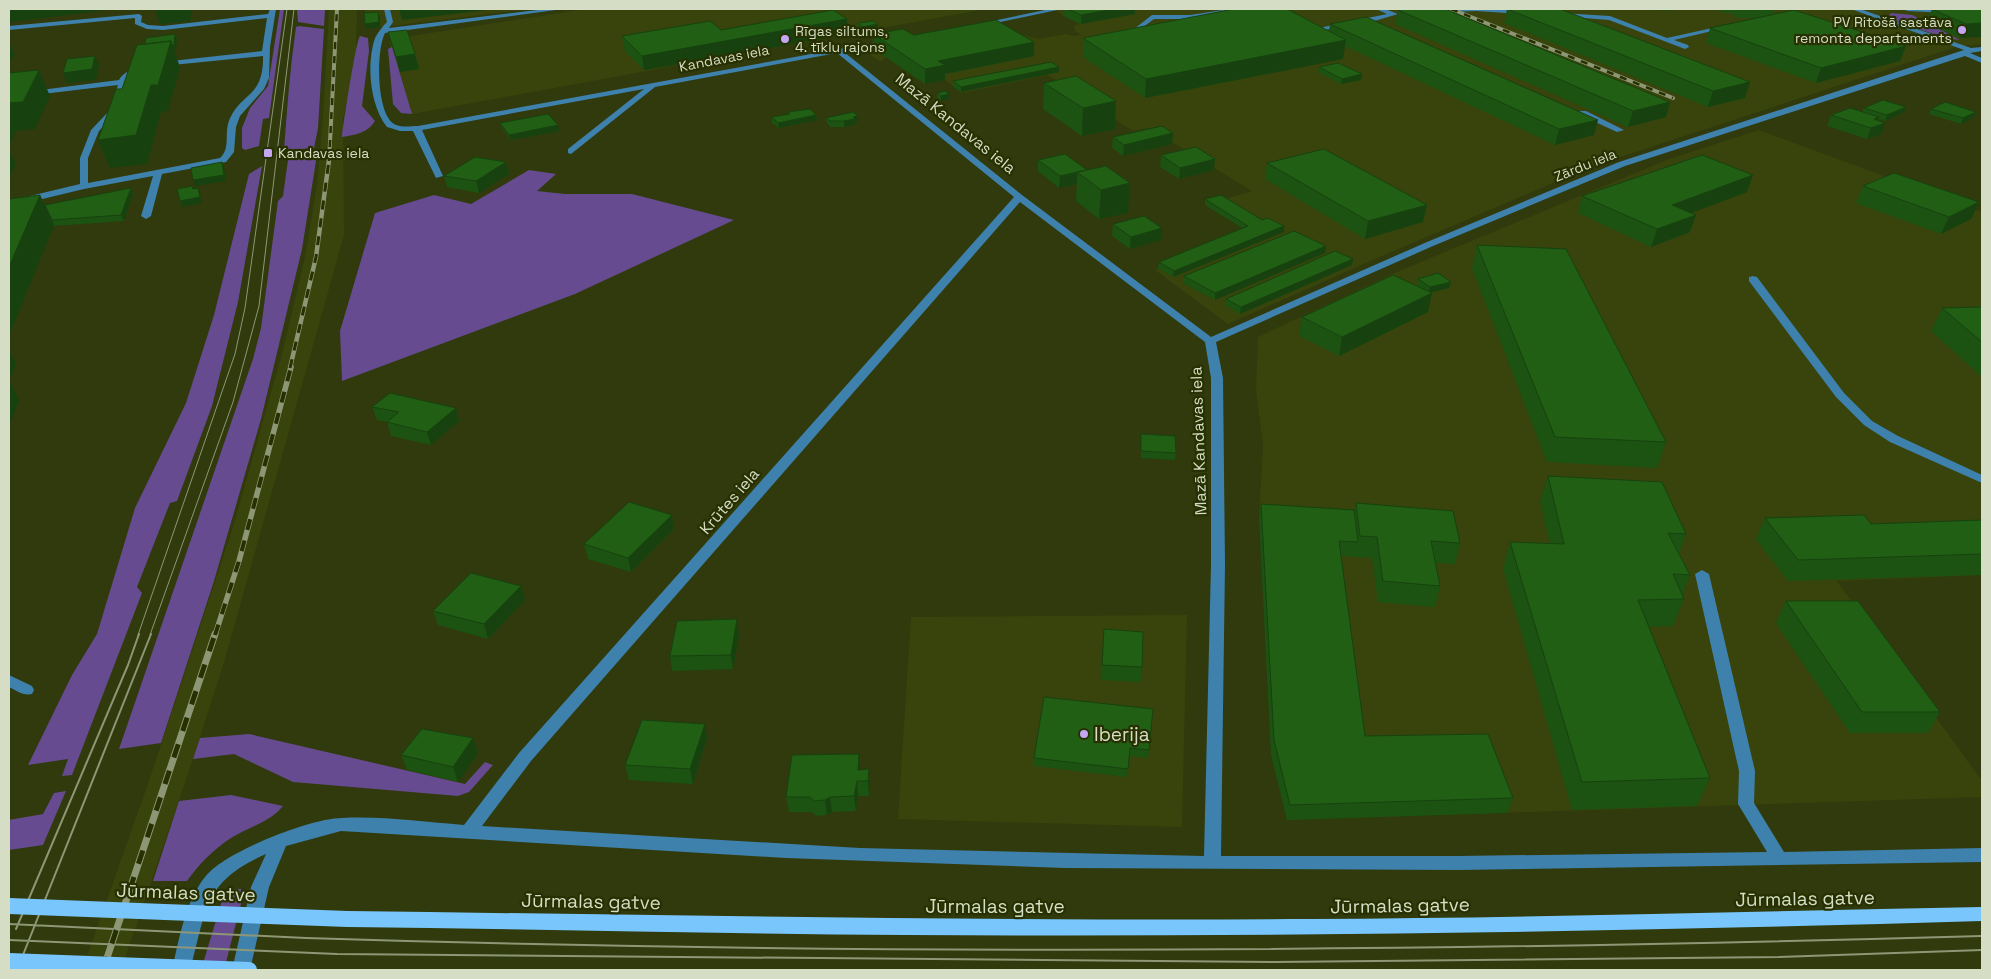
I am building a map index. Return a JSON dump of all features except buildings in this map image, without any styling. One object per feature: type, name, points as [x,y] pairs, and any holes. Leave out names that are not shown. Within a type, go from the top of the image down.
[{"type":"main road","name":"Jūrmalas gatve","points":[[9,906],[348,919],[906,927],[1390,926],[1796,920],[1982,914]]},
{"type":"main road","points":[[9,961],[249,970]]},
{"type":"street","points":[[383,31],[390,22],[387,9]]},
{"type":"street","points":[[383,31],[560,9]]},
{"type":"street","points":[[968,26],[1056,9]]},
{"type":"street","points":[[1116,34],[1136,30],[1152,17],[1190,17],[1241,9]]},
{"type":"street","points":[[1379,9],[1395,14]]},
{"type":"street","points":[[1424,12],[1476,9],[1534,13]]},
{"type":"street","points":[[1854,9],[1968,52],[1982,61]]},
{"type":"street","points":[[1907,9],[1953,11]]},
{"type":"street","points":[[9,28],[140,12],[138,23],[163,28],[272,13],[264,81],[241,109],[234,121],[230,134],[232,150],[230,156],[223,160],[84,186],[9,204]]},
{"type":"street","points":[[1304,31],[1405,13]]},
{"type":"street","points":[[1553,14],[1610,18],[1685,47]]},
{"type":"street","points":[[1371,20],[1380,24]]},
{"type":"street","points":[[1666,40],[1733,25]]},
{"type":"street","name":"Kandavas iela","points":[[383,31],[378,39],[376,77],[378,106],[389,125],[398,128],[418,128],[902,38]]},
{"type":"street","name":"Zārdu iela","points":[[1210,340],[1430,244],[1622,164],[1982,49]]},
{"type":"street","name":"Mazā Kandavas iela","points":[[838,50],[1018,196],[1210,340],[1218,388],[1218,564],[1211,846],[1213,863]]},
{"type":"street","points":[[153,65],[266,53]]},
{"type":"street","points":[[84,186],[84,158],[95,130],[113,112],[124,77],[145,67]]},
{"type":"street","points":[[9,96],[123,82]]},
{"type":"street","points":[[571,151],[652,86]]},
{"type":"street","points":[[1575,110],[1620,130]]},
{"type":"street","points":[[418,128],[417,133],[439,176]]},
{"type":"street","points":[[146,216],[158,172]]},
{"type":"street","name":"Krūtes iela","points":[[469,831],[525,757],[1018,196]]},
{"type":"street","points":[[1753,279],[1840,395],[1868,423],[1894,439],[1982,479]]},
{"type":"street","points":[[1702,574],[1747,771],[1746,804],[1780,859]]},
{"type":"street","points":[[9,680],[27,690]]},
{"type":"street","points":[[182,970],[199,908],[209,884],[219,871],[243,856],[279,844],[308,831],[341,824],[717,848],[935,858],[1213,863],[1780,859],[1982,855]]},
{"type":"street","points":[[241,970],[260,887],[279,844]]},
{"type":"shaded area","points":[[280,9],[284,9],[269,118],[263,119],[259,146],[245,150],[242,148],[242,128],[250,108],[268,86]]},
{"type":"shaded area","points":[[297,9],[325,9],[324,26],[298,22]]},
{"type":"shaded area","points":[[329,9],[357,9],[356,55],[343,119],[344,235],[225,659],[121,970],[82,970],[150,778],[235,521],[283,350],[305,257],[317,184]]},
{"type":"shaded area","points":[[365,9],[530,9],[366,29]]},
{"type":"shaded area","points":[[587,9],[986,9],[412,114],[389,41]]},
{"type":"shaded area","points":[[1052,9],[1982,9],[1982,44],[1956,47],[1593,166],[1228,324],[1155,270],[1247,231],[1205,205],[1252,191],[1149,128],[1133,131],[1048,75],[962,93],[945,80],[925,84],[886,57],[881,62],[863,50],[989,26],[1038,39],[1066,34],[1073,36],[1081,35],[1075,31],[1074,26],[1080,24]]},
{"type":"shaded area","points":[[1891,13],[1912,15],[1960,40],[1945,38],[1893,20],[1889,16]]},
{"type":"shaded area","points":[[296,27],[324,29],[318,128],[314,148],[284,150],[292,58]]},
{"type":"shaded area","points":[[360,36],[368,38],[369,51],[362,106],[375,121],[365,131],[342,137],[353,67]]},
{"type":"shaded area","points":[[392,47],[412,114],[401,113],[393,104],[388,49]]},
{"type":"shaded area","points":[[1759,130],[1982,212],[1982,575],[1837,581],[1982,781],[1982,797],[1287,820],[1259,518],[1263,445],[1256,389],[1258,337],[1392,274],[1669,159]]},
{"type":"shaded area","points":[[308,152],[316,152],[316,161],[302,249],[261,419],[214,581],[161,743],[119,749],[253,359],[261,328],[278,201],[283,196],[288,160]]},
{"type":"shaded area","points":[[262,166],[238,302],[212,406],[177,501],[170,503],[137,587],[142,593],[72,775],[62,776],[68,759],[28,765],[72,675],[97,634],[135,508],[186,403],[214,315],[249,174]]},
{"type":"shaded area","points":[[529,170],[556,174],[537,191],[565,194],[632,194],[734,220],[575,294],[342,381],[340,331],[375,213],[434,195],[471,204]]},
{"type":"shaded area","points":[[1187,615],[1182,827],[898,819],[911,617]]},
{"type":"shaded area","points":[[249,734],[465,784],[485,762],[493,765],[469,792],[458,796],[293,782],[234,754],[193,759],[200,738]]},
{"type":"shaded area","points":[[66,791],[43,845],[9,850],[9,820],[43,814],[54,793]]},
{"type":"shaded area","points":[[231,795],[283,806],[266,820],[231,838],[219,847],[187,881],[153,881],[179,801]]},
{"type":"shaded area","points":[[230,889],[241,889],[243,896],[224,970],[201,970],[224,894]]},
{"type":"tram line","points":[[138,635],[235,354],[245,308],[287,9]]},
{"type":"tram line","points":[[150,635],[233,402],[259,306],[294,9]]},
{"type":"tram line","points":[[18,924],[128,665],[139,634]]},
{"type":"tram line","points":[[35,925],[151,634]]},
{"type":"tram line","points":[[9,924],[18,924]]},
{"type":"tram line","points":[[16,929],[18,924]]},
{"type":"tram line","points":[[18,924],[35,925]]},
{"type":"tram line","points":[[29,941],[35,925]]},
{"type":"tram line","points":[[35,925],[306,938],[725,948],[1144,950],[1354,948],[1563,946],[1982,936]]},
{"type":"tram line","points":[[9,940],[29,941]]},
{"type":"tram line","points":[[17,970],[29,941]]},
{"type":"tram line","points":[[29,941],[337,954],[1275,962],[1779,957],[1982,950]]},
{"type":"railway","points":[[329,161],[337,9]]},
{"type":"railway","points":[[1451,9],[1673,98]]},
{"type":"railway","points":[[290,368],[316,257],[329,160]]},
{"type":"railway","points":[[215,635],[239,561],[291,367]]},
{"type":"railway","points":[[103,970],[215,634]]},
{"type":"place","name":"PV Ritošā sastāva remonta departaments","points":[[1962,30]]},
{"type":"place","name":"Rīgas siltums, 4. tīklu rajons","points":[[785,39]]},
{"type":"place","name":"Kandavas iela","points":[[268,153]]},
{"type":"place","name":"Iberija","points":[[1084,734]]}]
